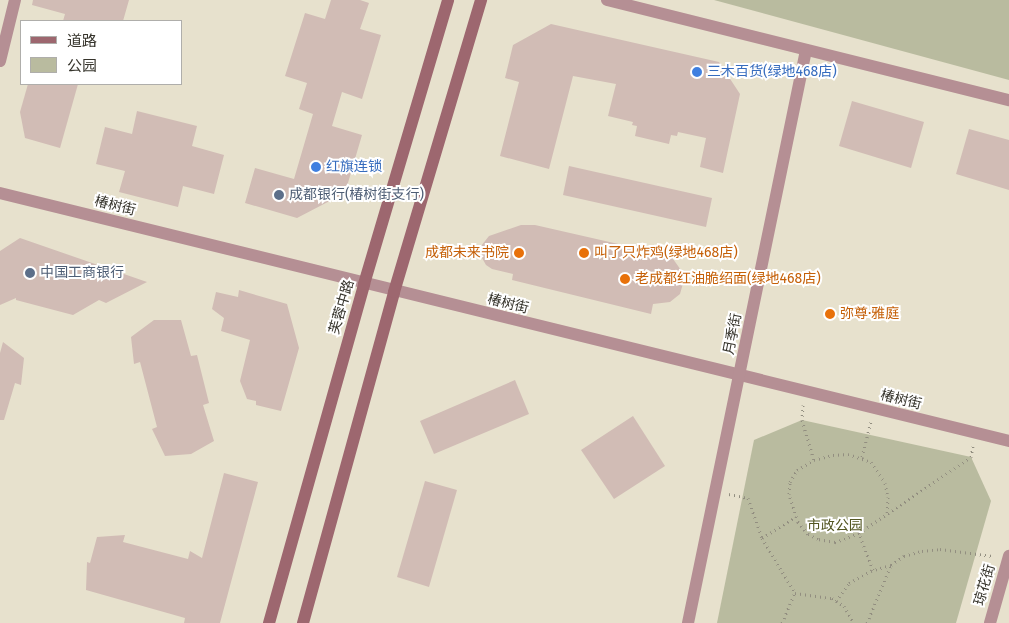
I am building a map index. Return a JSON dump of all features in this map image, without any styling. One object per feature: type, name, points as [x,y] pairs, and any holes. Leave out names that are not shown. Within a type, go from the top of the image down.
[{"type":"main road","name":"芙蓉中路","points":[[269,623],[364,284],[448,0]]},
{"type":"main road","points":[[304,623],[394,292],[481,0]]},
{"type":"street","points":[[0,61],[15,0]]},
{"type":"street","points":[[607,0],[1009,100]]},
{"type":"street","name":"月季街","points":[[688,623],[806,50]]},
{"type":"street","name":"椿树街","points":[[0,193],[394,292],[1009,442]]},
{"type":"street","name":"琼花街","points":[[990,623],[1009,557]]},
{"type":"path","points":[[803,391],[802,420],[814,460]]},
{"type":"path","points":[[862,458],[874,408]]},
{"type":"path","points":[[887,514],[888,497],[886,483],[871,462],[862,458],[840,455],[814,460],[797,470],[790,482],[789,494],[796,516],[808,534],[818,539],[835,542],[859,533],[887,514],[971,457],[976,433]]},
{"type":"path","points":[[716,491],[748,498],[762,538],[795,593]]},
{"type":"path","points":[[762,538],[796,516]]},
{"type":"path","points":[[859,533],[873,570]]},
{"type":"path","points":[[836,601],[849,583],[873,570],[891,565],[904,556],[922,551],[940,549],[1009,557]]},
{"type":"path","points":[[867,623],[891,565]]},
{"type":"path","points":[[795,593],[832,598],[844,606],[854,623]]},
{"type":"path","points":[[782,623],[795,593]]},
{"type":"green space","points":[[714,0],[1009,0],[1009,80]]},
{"type":"green space","name":"市政公园","points":[[802,420],[971,457],[991,501],[956,623],[717,623],[754,440]]},
{"type":"building","points":[[33,0],[129,0],[123,20],[63,20],[65,14],[32,5]]},
{"type":"building","points":[[331,0],[360,0],[369,3],[360,29],[381,35],[362,99],[342,92],[332,126],[362,135],[345,193],[297,218],[245,203],[255,168],[294,179],[313,114],[299,109],[307,83],[285,76],[305,13],[325,19]]},
{"type":"building","points":[[551,24],[719,62],[740,94],[723,173],[700,167],[706,138],[678,132],[677,136],[671,135],[669,144],[635,136],[637,126],[632,125],[633,122],[608,116],[616,84],[573,76],[549,169],[500,156],[519,82],[505,78],[513,45]]},
{"type":"building","points":[[28,85],[78,85],[60,148],[25,138],[20,112]]},
{"type":"building","points":[[852,101],[924,122],[911,168],[839,146]]},
{"type":"building","points":[[137,111],[197,126],[192,146],[224,155],[214,194],[183,186],[178,207],[119,192],[125,171],[96,164],[105,127],[132,134]]},
{"type":"building","points":[[969,129],[1009,140],[1009,190],[956,174]]},
{"type":"building","points":[[569,166],[712,198],[706,227],[563,195]]},
{"type":"building","points":[[521,225],[535,225],[671,256],[683,273],[684,280],[680,294],[670,302],[653,304],[651,314],[512,280],[513,274],[492,269],[486,265],[482,258],[481,246],[489,236]]},
{"type":"building","points":[[20,238],[147,282],[106,303],[99,300],[73,315],[16,300],[16,298],[0,305],[0,251]]},
{"type":"building","points":[[239,290],[287,304],[299,348],[281,411],[256,405],[256,401],[247,399],[240,381],[250,340],[221,331],[224,318],[212,309],[216,292],[238,297]]},
{"type":"building","points":[[154,320],[181,320],[191,356],[197,355],[209,403],[203,405],[214,441],[191,454],[165,456],[152,429],[157,427],[140,362],[134,364],[131,337]]},
{"type":"building","points":[[3,342],[24,358],[21,385],[15,383],[4,420],[0,420],[0,353]]},
{"type":"building","points":[[515,380],[529,414],[434,454],[420,421]]},
{"type":"building","points":[[633,416],[665,466],[614,499],[581,450]]},
{"type":"building","points":[[224,473],[258,482],[220,623],[184,623],[185,618],[86,590],[87,562],[90,563],[97,537],[125,535],[123,542],[188,559],[190,551],[202,558]]},
{"type":"building","points":[[425,481],[457,490],[429,587],[397,577]]},
{"type":"place","name":"三木百货(绿地468店)","points":[[697,72]]},
{"type":"place","name":"红旗连锁","points":[[316,167]]},
{"type":"place","name":"成都银行(椿树街支行)","points":[[279,195]]},
{"type":"place","name":"成都未来书院","points":[[519,253]]},
{"type":"place","name":"叫了只炸鸡(绿地468店)","points":[[584,253]]},
{"type":"place","name":"中国工商银行","points":[[30,273]]},
{"type":"place","name":"老成都红油脆绍面(绿地468店)","points":[[625,279]]},
{"type":"place","name":"弥尊·雅庭","points":[[830,314]]}]
